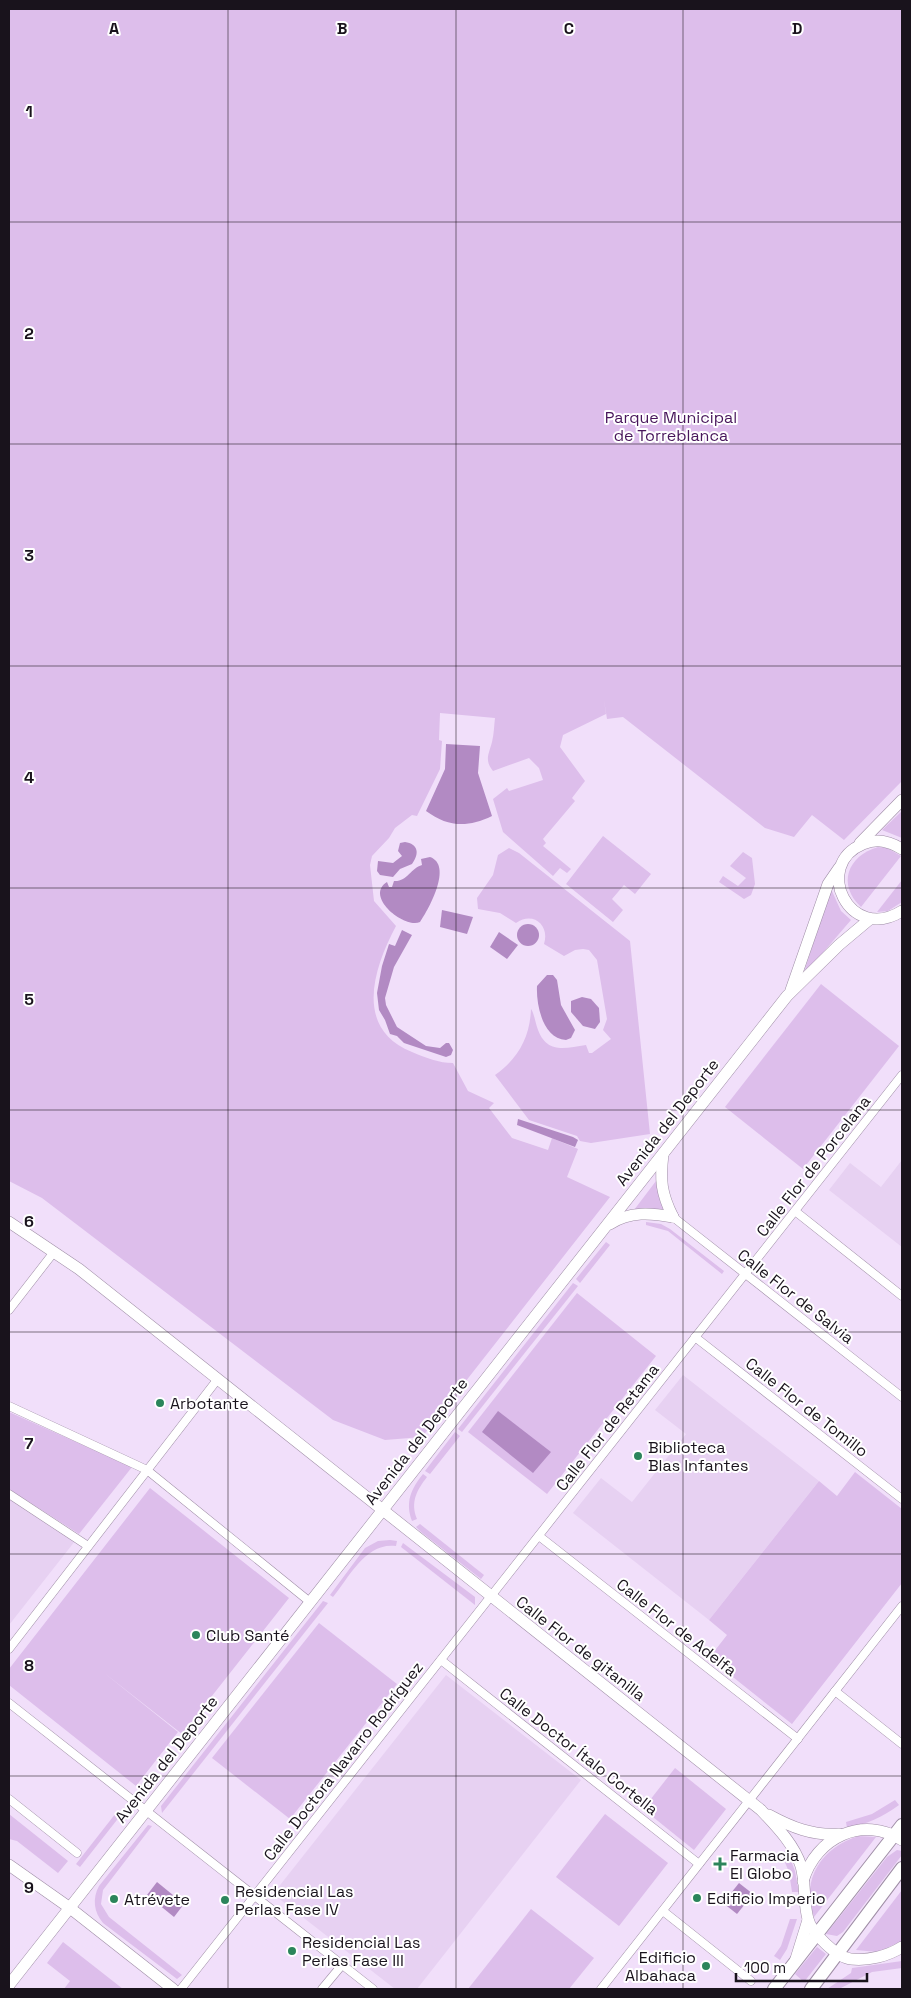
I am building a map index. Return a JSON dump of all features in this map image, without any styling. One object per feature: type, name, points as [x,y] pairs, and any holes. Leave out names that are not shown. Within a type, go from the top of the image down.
[{"type":"main road","points":[[774,1989],[896,1833]]},
{"type":"main road","points":[[810,1989],[824,1972],[843,1956],[902,1868]]},
{"type":"street","points":[[857,846],[902,800]]},
{"type":"street","points":[[857,846],[869,841],[881,840],[902,849]]},
{"type":"street","name":"Avenida del Deporte","points":[[789,994],[828,884],[848,854],[857,846]]},
{"type":"street","points":[[842,865],[839,878],[843,898],[856,912],[870,919],[884,919],[899,915]]},
{"type":"street","name":"Avenida del Deporte","points":[[9,1985],[789,994],[839,945],[870,919]]},
{"type":"street","name":"Calle Flor de Porcelana","points":[[745,1274],[902,1075]]},
{"type":"street","points":[[663,1153],[660,1179],[665,1200],[673,1217]]},
{"type":"street","points":[[795,1211],[902,1296]]},
{"type":"street","points":[[603,1229],[621,1217],[649,1213],[673,1217]]},
{"type":"street","name":"Calle Flor de Salvia","points":[[673,1217],[902,1397]]},
{"type":"street","name":"Calle Flor de gitanilla","points":[[9,1222],[54,1252],[761,1810]]},
{"type":"street","points":[[9,1310],[54,1252]]},
{"type":"street","name":"Calle Flor de Retama","points":[[490,1597],[745,1274]]},
{"type":"street","name":"Calle Flor de Tomillo","points":[[696,1337],[902,1498]]},
{"type":"street","points":[[9,1649],[217,1380]]},
{"type":"street","points":[[9,1406],[147,1470],[310,1602]]},
{"type":"street","points":[[9,1494],[88,1546]]},
{"type":"street","name":"Calle Flor de Adelfa","points":[[538,1536],[798,1739]]},
{"type":"street","name":"Calle Doctora Navarro Rodríguez","points":[[181,1989],[490,1597]]},
{"type":"street","points":[[601,1989],[902,1606]]},
{"type":"street","name":"Calle Doctor Ítalo Cortella","points":[[440,1660],[699,1864]]},
{"type":"street","points":[[835,1691],[902,1744]]},
{"type":"street","points":[[9,1703],[373,1989]]},
{"type":"street","points":[[9,1799],[77,1853]]},
{"type":"street","points":[[761,1810],[803,1830],[824,1835],[896,1833],[902,1820]]},
{"type":"street","points":[[761,1810],[790,1845],[801,1865],[808,1920],[816,1934],[843,1956],[902,1955]]},
{"type":"street","points":[[803,1882],[813,1858],[823,1846],[834,1838],[850,1833]]},
{"type":"street","points":[[9,1865],[70,1908],[173,1989]]},
{"type":"street","points":[[663,1910],[751,1981]]},
{"type":"street","points":[[795,1962],[808,1920]]},
{"type":"street","points":[[884,1956],[902,1947]]},
{"type":"street","points":[[322,1989],[342,1965]]},
{"type":"shaded area","points":[[446,744],[480,746],[478,773],[492,816],[474,823],[458,824],[442,820],[426,811],[445,769]]},
{"type":"shaded area","points":[[405,842],[413,845],[417,853],[412,864],[400,869],[393,877],[380,875],[377,871],[378,861],[393,863],[402,856],[398,851],[400,843]]},
{"type":"shaded area","points":[[430,857],[437,862],[439,869],[437,888],[420,922],[405,921],[396,916],[383,903],[380,895],[381,888],[387,882],[389,887],[392,887],[394,881],[406,877],[422,865],[421,859]]},
{"type":"shaded area","points":[[442,910],[473,917],[467,934],[440,927]]},
{"type":"shaded area","points":[[528,924],[536,927],[539,935],[536,943],[528,946],[520,943],[517,935],[520,927]]},
{"type":"shaded area","points":[[402,930],[412,935],[394,967],[385,998],[386,1005],[397,1027],[426,1046],[440,1048],[449,1043],[453,1050],[451,1055],[446,1057],[404,1043],[397,1036],[390,1034],[379,1010],[377,993],[382,966],[389,944],[395,946]]},
{"type":"shaded area","points":[[499,932],[518,945],[507,959],[490,947]]},
{"type":"shaded area","points":[[547,975],[553,975],[557,980],[561,1005],[575,1030],[571,1038],[566,1040],[552,1034],[542,1020],[537,986]]},
{"type":"shaded area","points":[[582,997],[591,999],[599,1008],[600,1022],[595,1029],[583,1026],[571,1012],[571,1001]]},
{"type":"shaded area","points":[[518,1119],[578,1140],[575,1147],[517,1125]]},
{"type":"shaded area","points":[[902,1160],[902,1247],[829,1190],[850,1163],[881,1187]]},
{"type":"shaded area","points":[[683,1375],[819,1481],[709,1620],[573,1513],[601,1478],[632,1502],[686,1434],[655,1410]]},
{"type":"shaded area","points":[[498,1411],[551,1452],[533,1473],[482,1432]]},
{"type":"shaded area","points":[[9,1498],[75,1541],[9,1625]]},
{"type":"shaded area","points":[[446,1675],[581,1780],[417,1989],[395,1989],[273,1894]]},
{"type":"shaded area","points":[[157,1882],[184,1904],[174,1917],[147,1895]]},
{"type":"shaded area","points":[[739,1883],[753,1894],[737,1914],[723,1903]]},
{"type":"green space","name":"Parque Municipal de Torreblanca","points":[[9,9],[902,9],[902,781],[844,840],[812,815],[794,837],[765,828],[623,717],[607,719],[604,700],[606,714],[563,735],[560,747],[585,781],[572,798],[575,801],[543,839],[546,843],[543,846],[571,869],[567,873],[560,868],[553,876],[503,832],[493,799],[507,788],[509,791],[543,780],[539,768],[529,758],[493,771],[488,757],[493,739],[495,718],[440,713],[439,740],[442,741],[440,769],[417,816],[412,815],[395,828],[389,838],[372,856],[370,865],[374,901],[396,926],[381,961],[376,979],[375,1013],[382,1029],[394,1042],[427,1058],[453,1063],[468,1091],[494,1103],[489,1108],[512,1138],[548,1150],[552,1138],[578,1149],[567,1177],[610,1197],[422,1437],[385,1440],[333,1420],[42,1198],[9,1181]]},
{"type":"green space","points":[[902,811],[902,838],[882,830]]},
{"type":"green space","points":[[603,836],[651,874],[635,894],[624,885],[612,899],[623,910],[613,922],[566,884]]},
{"type":"green space","points":[[878,847],[887,848],[901,856],[861,907],[849,890],[849,872],[859,857],[867,851]]},
{"type":"green space","points":[[509,848],[519,853],[630,941],[650,1134],[591,1143],[580,1141],[577,1136],[529,1120],[495,1075],[510,1062],[521,1046],[528,1029],[531,1009],[541,1036],[551,1046],[564,1048],[586,1045],[589,1053],[592,1053],[611,1039],[603,1030],[607,1019],[597,960],[589,950],[575,950],[564,956],[544,944],[545,931],[539,922],[534,919],[522,920],[516,923],[500,913],[478,909],[477,898],[493,875],[498,855]]},
{"type":"green space","points":[[743,852],[752,858],[755,884],[751,895],[744,899],[719,882],[723,876],[738,886],[746,878],[730,866]]},
{"type":"green space","points":[[902,880],[902,902],[888,911],[877,912]]},
{"type":"green space","points":[[831,889],[841,911],[851,920],[808,970],[805,969]]},
{"type":"green space","points":[[821,984],[899,1046],[803,1169],[725,1107]]},
{"type":"green space","points":[[656,1181],[660,1201],[666,1212],[634,1210]]},
{"type":"green space","points":[[646,1222],[661,1224],[670,1229],[724,1271],[722,1274],[668,1231],[646,1225]]},
{"type":"green space","points":[[606,1242],[610,1245],[580,1283],[576,1279]]},
{"type":"green space","points":[[573,1283],[578,1286],[462,1432],[458,1429]]},
{"type":"green space","points":[[577,1293],[656,1356],[547,1494],[468,1432]]},
{"type":"green space","points":[[9,1412],[132,1467],[79,1534],[9,1489]]},
{"type":"green space","points":[[455,1432],[460,1436],[430,1474],[425,1471]]},
{"type":"green space","points":[[855,1472],[902,1509],[902,1583],[792,1724],[709,1658],[727,1635],[709,1620],[819,1481],[837,1496]]},
{"type":"green space","points":[[423,1474],[427,1477],[416,1496],[414,1507],[417,1519],[412,1521],[409,1508],[410,1496]]},
{"type":"green space","points":[[150,1488],[289,1598],[182,1734],[103,1672],[178,1732],[136,1786],[9,1685],[9,1669]]},
{"type":"green space","points":[[420,1524],[484,1575],[481,1579],[421,1532],[416,1527]]},
{"type":"green space","points":[[378,1541],[397,1541],[396,1546],[385,1546],[367,1555],[352,1571],[333,1597],[330,1595],[365,1548]]},
{"type":"green space","points":[[403,1543],[475,1597],[475,1605],[401,1547]]},
{"type":"green space","points":[[323,1601],[328,1603],[162,1813],[161,1806]]},
{"type":"green space","points":[[319,1623],[397,1684],[290,1819],[212,1758]]},
{"type":"green space","points":[[675,1768],[726,1809],[694,1850],[643,1809]]},
{"type":"green space","points":[[895,1800],[899,1805],[887,1813],[868,1822],[847,1828],[846,1822],[872,1814]]},
{"type":"green space","points":[[116,1813],[120,1816],[80,1867],[76,1864]]},
{"type":"green space","points":[[9,1814],[68,1861],[58,1873],[17,1841],[9,1839]]},
{"type":"green space","points":[[605,1814],[668,1863],[619,1926],[556,1877]]},
{"type":"green space","points":[[148,1825],[152,1826],[103,1890],[101,1904],[109,1917],[182,1975],[177,1979],[103,1923],[95,1905],[95,1896],[99,1886]]},
{"type":"green space","points":[[859,1836],[876,1837],[814,1917],[810,1903],[810,1890],[817,1866],[834,1848]]},
{"type":"green space","points":[[787,1850],[795,1871],[799,1892],[792,1892],[789,1872],[781,1853]]},
{"type":"green space","points":[[897,1850],[902,1851],[902,1855],[843,1932],[837,1936],[826,1934],[887,1857]]},
{"type":"green space","points":[[902,1890],[902,1941],[878,1952],[856,1950]]},
{"type":"green space","points":[[531,1909],[594,1958],[569,1989],[468,1989]]},
{"type":"green space","points":[[790,1919],[797,1919],[787,1949],[780,1960],[774,1956],[781,1946]]},
{"type":"green space","points":[[63,1942],[123,1989],[64,1989],[70,1981],[47,1963]]},
{"type":"green space","points":[[817,1947],[826,1954],[804,1982],[795,1974]]},
{"type":"green space","points":[[902,1961],[902,1968],[872,1972],[839,1989],[827,1989],[851,1973],[852,1968]]},
{"type":"place","name":"Arbotante","points":[[160,1403]]},
{"type":"place","name":"Biblioteca Blas Infantes","points":[[638,1456]]},
{"type":"place","name":"Club Santé","points":[[196,1635]]},
{"type":"place","name":"Farmacia El Globo","points":[[720,1864]]},
{"type":"place","name":"Edificio Imperio","points":[[697,1898]]},
{"type":"place","name":"Atrévete","points":[[114,1899]]},
{"type":"place","name":"Residencial Las Perlas Fase IV","points":[[225,1900]]},
{"type":"place","name":"Residencial Las Perlas Fase III","points":[[292,1951]]},
{"type":"place","name":"Edificio Albahaca","points":[[706,1966]]}]
